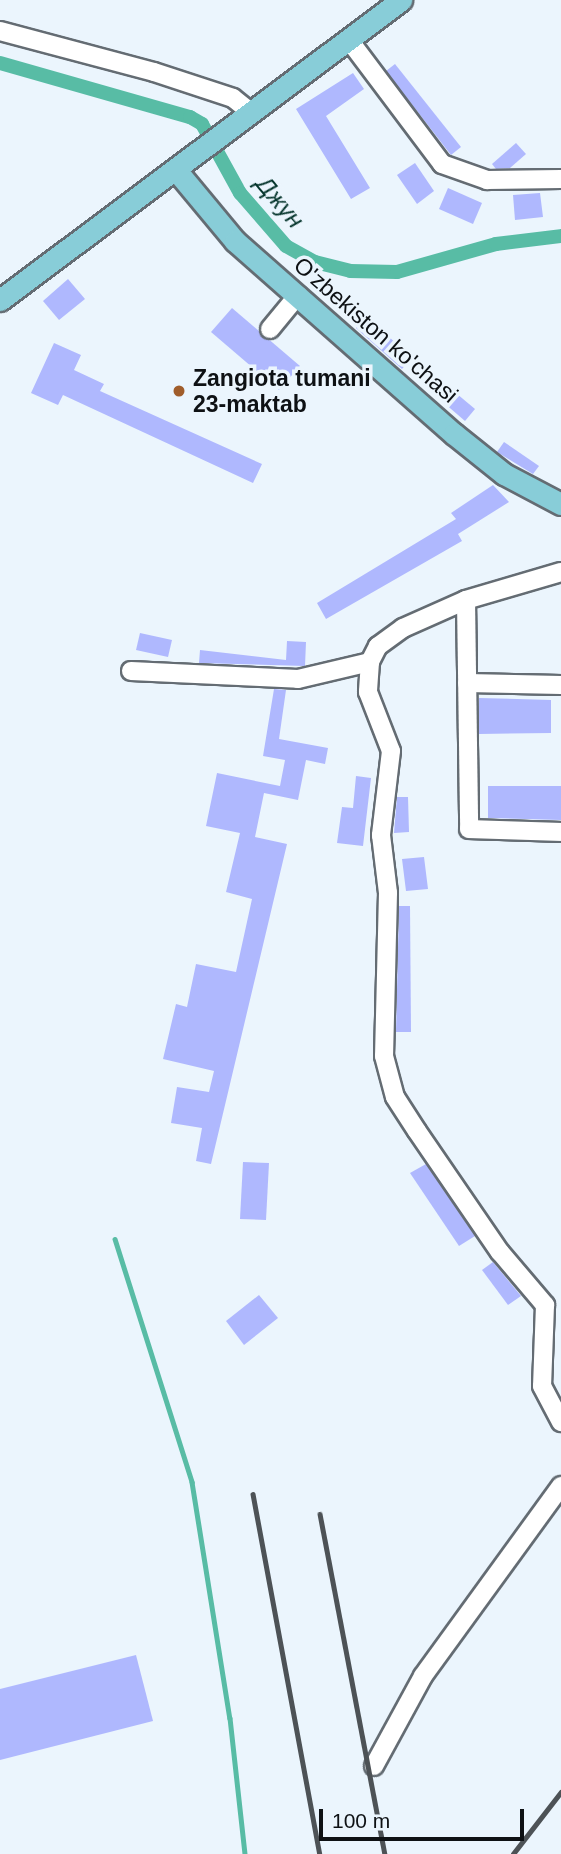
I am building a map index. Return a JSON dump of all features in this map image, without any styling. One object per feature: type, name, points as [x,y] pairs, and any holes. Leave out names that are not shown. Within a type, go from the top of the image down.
[{"type":"main road","points":[[0,300],[401,0]]},
{"type":"main road","name":"O'zbekiston ko'chasi","points":[[176,170],[235,241],[504,474],[561,504]]},
{"type":"street","points":[[0,31],[154,72],[233,98],[250,112]]},
{"type":"street","points":[[349,40],[442,164],[487,180],[561,179]]},
{"type":"street","points":[[270,329],[298,295]]},
{"type":"street","points":[[561,572],[466,600],[403,628],[378,646],[370,662],[368,692],[391,751],[381,835],[388,893],[384,1056],[395,1097],[416,1131],[500,1252],[545,1306],[542,1386],[561,1422]]},
{"type":"street","points":[[466,600],[469,829],[561,832]]},
{"type":"street","points":[[131,671],[298,678],[370,662]]},
{"type":"street","points":[[467,683],[561,685]]},
{"type":"street","points":[[374,1766],[423,1676],[529,1523],[561,1486]]},
{"type":"building","points":[[395,64],[461,147],[451,155],[386,71]]},
{"type":"building","points":[[353,73],[364,89],[326,116],[370,188],[351,199],[296,109]]},
{"type":"building","points":[[516,143],[526,154],[510,168],[496,169],[492,164]]},
{"type":"building","points":[[415,163],[434,191],[417,204],[397,175]]},
{"type":"building","points":[[448,188],[482,203],[473,224],[439,209]]},
{"type":"building","points":[[540,193],[543,217],[515,220],[513,195]]},
{"type":"building","points":[[68,279],[85,299],[59,320],[43,301]]},
{"type":"building","points":[[232,308],[300,366],[279,390],[211,332]]},
{"type":"building","points":[[366,317],[412,357],[402,369],[356,328]]},
{"type":"building","points":[[54,343],[81,355],[74,370],[104,384],[100,391],[262,464],[253,483],[63,395],[58,405],[31,393]]},
{"type":"building","points":[[438,378],[475,409],[465,421],[429,390]]},
{"type":"building","points":[[504,442],[539,466],[533,474],[497,452]]},
{"type":"building","points":[[493,485],[509,502],[458,534],[462,541],[326,619],[317,603],[456,519],[451,513]]},
{"type":"building","points":[[140,633],[172,640],[168,657],[136,650]]},
{"type":"building","points":[[287,641],[306,642],[305,666],[199,663],[200,650],[286,660]]},
{"type":"building","points":[[274,689],[286,690],[279,739],[328,748],[325,764],[306,760],[298,800],[264,793],[255,837],[287,844],[211,1164],[196,1161],[202,1128],[171,1123],[177,1087],[209,1092],[214,1071],[163,1059],[176,1004],[187,1007],[196,964],[236,972],[252,899],[226,892],[240,833],[206,826],[217,773],[280,786],[285,760],[263,756]]},
{"type":"building","points":[[479,698],[551,700],[551,733],[479,734]]},
{"type":"building","points":[[356,776],[371,778],[363,846],[337,843],[342,807],[353,808]]},
{"type":"building","points":[[488,786],[561,786],[561,820],[488,818]]},
{"type":"building","points":[[397,797],[408,797],[409,832],[394,833]]},
{"type":"building","points":[[424,857],[428,889],[406,891],[402,859]]},
{"type":"building","points":[[399,906],[410,906],[411,1032],[396,1032]]},
{"type":"building","points":[[243,1162],[269,1163],[266,1220],[240,1219]]},
{"type":"building","points":[[426,1164],[475,1236],[459,1246],[410,1173]]},
{"type":"building","points":[[493,1262],[521,1296],[508,1305],[482,1270]]},
{"type":"building","points":[[259,1295],[278,1318],[244,1345],[226,1321]]},
{"type":"building","points":[[136,1655],[153,1721],[0,1760],[0,1689]]},
{"type":"waterway","name":"Джун","points":[[0,63],[190,117],[202,124],[240,193],[286,246],[315,262],[350,271],[397,272],[496,244],[561,236]]},
{"type":"waterway","points":[[115,1239],[192,1482],[230,1718],[245,1854]]},
{"type":"railway","points":[[253,1494],[320,1854]]},
{"type":"railway","points":[[320,1514],[385,1854]]},
{"type":"railway","points":[[513,1854],[561,1792]]},
{"type":"place","name":"Zangiota tumani 23-maktab","points":[[179,391]]}]
